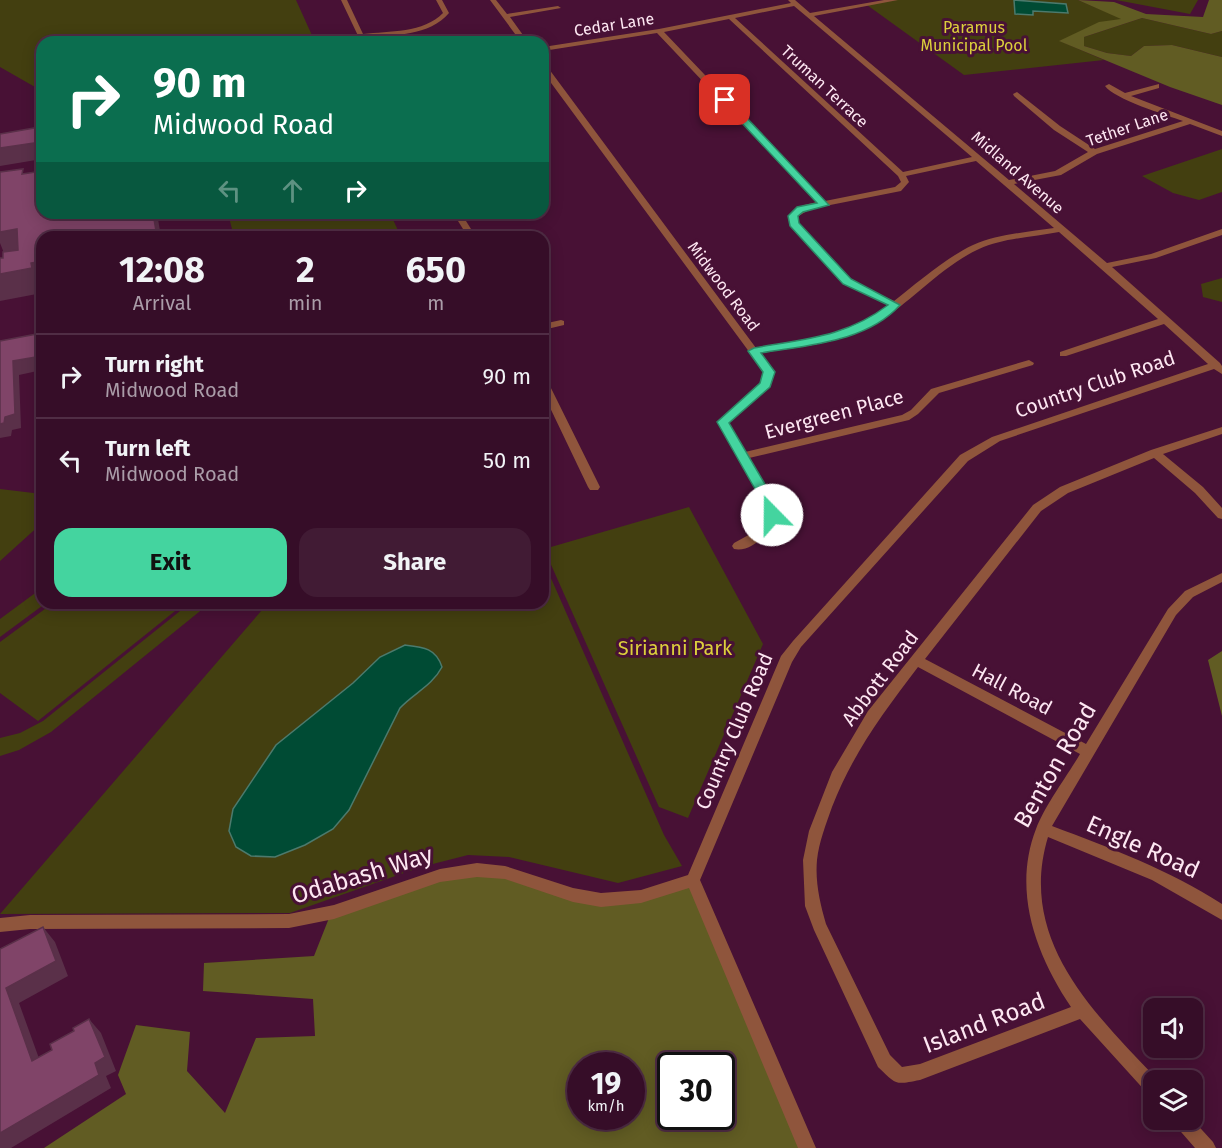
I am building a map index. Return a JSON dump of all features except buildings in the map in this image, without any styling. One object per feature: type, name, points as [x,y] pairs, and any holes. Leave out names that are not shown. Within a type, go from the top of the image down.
[{"type":"street","points":[[344,0],[362,36]]},
{"type":"street","points":[[379,36],[423,28],[436,23],[446,13],[439,0]]},
{"type":"street","points":[[493,0],[520,36]]},
{"type":"street","points":[[808,15],[895,0]]},
{"type":"street","name":"Midland Avenue","points":[[793,2],[1105,266],[1219,368]]},
{"type":"street","name":"Cedar Lane","points":[[549,48],[659,31],[793,2]]},
{"type":"street","points":[[505,16],[558,9]]},
{"type":"street","name":"Truman Terrace","points":[[730,17],[901,175]]},
{"type":"street","points":[[659,31],[824,205]]},
{"type":"street","name":"Midwood Road","points":[[549,75],[769,372],[765,385],[723,422],[765,496],[772,515],[763,531],[754,539],[738,546]]},
{"type":"street","points":[[1110,86],[1111,89],[1124,96],[1222,134]]},
{"type":"street","name":"Tether Lane","points":[[1124,96],[1156,86]]},
{"type":"street","points":[[1017,94],[1057,128],[1094,152]]},
{"type":"street","name":"Tether Lane","points":[[1008,183],[1058,173],[1094,152],[1189,122]]},
{"type":"street","points":[[895,305],[847,282],[794,224],[793,216],[800,209],[898,189],[905,182],[901,175],[978,158]]},
{"type":"street","points":[[754,351],[823,340],[848,333],[872,322],[936,273],[974,248],[990,242],[1061,229]]},
{"type":"street","points":[[1105,266],[1153,256],[1222,232]]},
{"type":"street","points":[[1063,354],[1165,320]]},
{"type":"street","points":[[549,326],[561,323]]},
{"type":"street","name":"Evergreen Place","points":[[742,456],[905,418],[921,408],[929,395],[935,391],[1029,363]]},
{"type":"street","name":"Country Club Road","points":[[693,880],[786,660],[964,458],[996,439],[1219,368]]},
{"type":"street","points":[[549,394],[594,487]]},
{"type":"street","name":"Abbott Road","points":[[899,1076],[884,1061],[819,925],[810,882],[810,860],[819,821],[837,776],[873,715],[1037,508],[1064,490],[1155,453],[1222,430]]},
{"type":"street","points":[[1155,453],[1199,490],[1222,516]]},
{"type":"street","name":"Benton Road","points":[[1143,1076],[1084,1010],[1066,986],[1049,951],[1037,920],[1032,894],[1035,848],[1043,829],[1179,602],[1189,594],[1222,578]]},
{"type":"street","name":"Hall Road","points":[[916,660],[1089,752]]},
{"type":"street","name":"Engle Road","points":[[1043,829],[1148,869],[1189,891],[1222,913]]},
{"type":"street","name":"Odabash Way","points":[[0,925],[30,922],[289,921],[331,913],[441,874],[479,869],[513,874],[586,898],[615,901],[648,897],[693,880]]},
{"type":"street","points":[[693,880],[807,1148]]},
{"type":"street","name":"Island Road","points":[[899,1076],[920,1072],[1084,1010]]},
{"type":"street","points":[[1191,1130],[1207,1148]]},
{"type":"green space","points":[[0,0],[296,0],[312,36],[36,36],[36,88],[0,67]]},
{"type":"green space","name":"Paramus Municipal Pool","points":[[895,0],[1078,0],[1123,19],[1060,41],[1104,60],[964,75],[867,5]]},
{"type":"green space","points":[[1116,0],[1198,0],[1190,14]]},
{"type":"green space","points":[[1142,18],[1211,34],[1222,31],[1222,57],[1172,45],[1144,46],[1131,56],[1107,53],[1084,46],[1084,37]]},
{"type":"green space","points":[[1222,149],[1222,192],[1199,200],[1173,193],[1142,176]]},
{"type":"green space","points":[[230,219],[393,219],[398,231],[232,231]]},
{"type":"green space","points":[[1222,278],[1222,302],[1203,297],[1201,284]]},
{"type":"green space","points":[[0,489],[36,493],[36,528],[0,561]]},
{"type":"green space","name":"Sirianni Park","points":[[689,507],[763,644],[688,818],[659,807],[549,560],[549,548]]},
{"type":"green space","points":[[549,574],[664,835],[682,866],[618,883],[509,857],[468,855],[421,867],[290,913],[0,914],[263,609],[549,609]]},
{"type":"green space","points":[[36,592],[36,609],[38,609],[0,637],[0,619]]},
{"type":"green space","points":[[45,609],[178,609],[38,721],[0,693],[0,642]]},
{"type":"green space","points":[[183,609],[203,609],[51,732],[19,750],[0,756],[0,738],[20,733],[43,721]]},
{"type":"shaded area","points":[[1014,0],[1066,4],[1068,13],[1033,11],[1033,15],[1015,14]]},
{"type":"shaded area","points":[[1078,0],[1114,2],[1146,14],[1203,17],[1209,0],[1222,0],[1222,31],[1211,34],[1142,18],[1084,37],[1084,46],[1107,53],[1131,56],[1144,46],[1172,45],[1222,57],[1222,105],[1170,87],[1059,41],[1099,22],[1121,19]]},
{"type":"shaded area","points":[[405,645],[432,652],[442,667],[428,684],[400,708],[349,810],[333,829],[305,845],[275,857],[251,856],[236,847],[229,831],[233,809],[276,745],[353,683],[380,657]]},
{"type":"shaded area","points":[[1222,651],[1222,716],[1208,660]]},
{"type":"shaded area","points":[[479,869],[615,901],[693,880],[804,1148],[44,1148],[126,1094],[118,1075],[136,1025],[190,1032],[187,1071],[225,1113],[256,1038],[315,1036],[313,999],[203,991],[204,963],[314,956],[331,913]]},
{"type":"route","points":[[725,100],[824,205],[800,209],[793,216],[794,224],[847,282],[895,305],[872,322],[841,335],[754,351],[769,372],[765,385],[723,422],[765,496],[772,515]]}]
